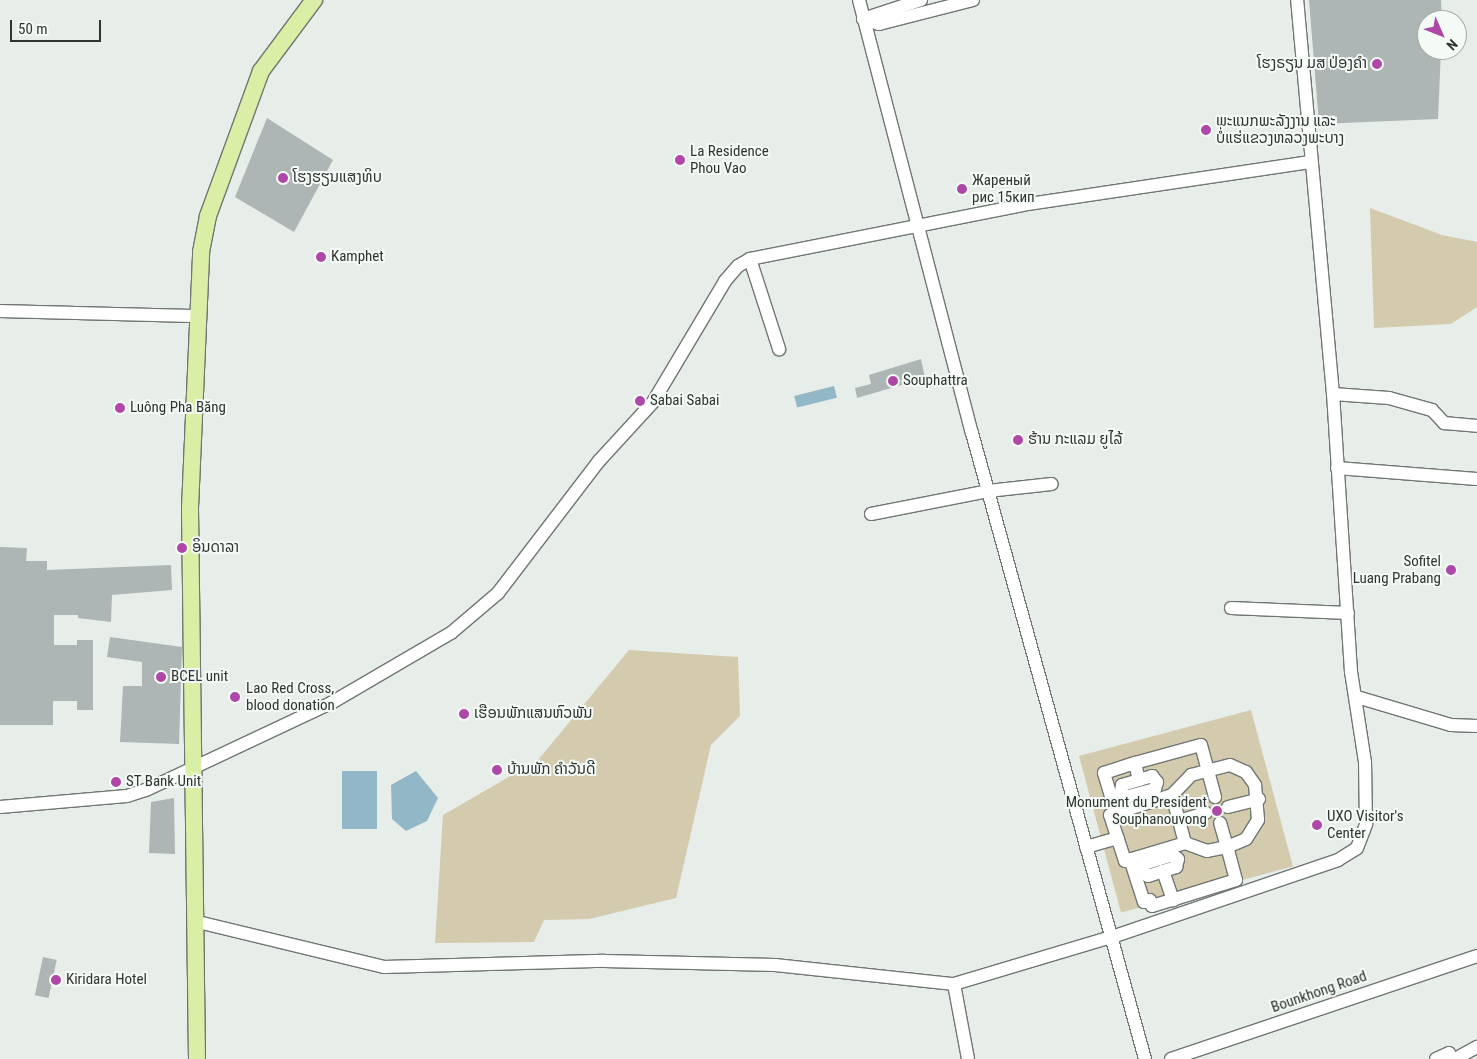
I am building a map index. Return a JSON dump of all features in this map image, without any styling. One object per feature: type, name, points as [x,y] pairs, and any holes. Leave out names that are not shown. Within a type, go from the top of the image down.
[{"type":"main road","points":[[197,1059],[198,922],[193,766],[190,508],[196,316],[208,216],[261,71],[314,0]]},
{"type":"street","points":[[859,0],[916,225],[1145,1059]]},
{"type":"street","points":[[863,19],[921,0]]},
{"type":"street","points":[[863,19],[879,24],[973,0]]},
{"type":"street","points":[[198,922],[384,967],[604,962],[776,965],[954,984],[1112,937],[1338,860],[1357,848],[1366,824],[1357,697],[1351,672],[1333,394],[1297,0]]},
{"type":"street","points":[[0,807],[128,796],[168,781],[193,766],[368,684],[428,650],[484,606],[600,461],[653,402],[725,281],[738,266],[750,259],[1022,205],[1311,162]]},
{"type":"street","points":[[750,259],[779,349]]},
{"type":"street","points":[[0,311],[196,316]]},
{"type":"street","points":[[1333,394],[1389,398],[1432,410],[1444,423],[1477,426]]},
{"type":"street","points":[[1337,468],[1477,479]]},
{"type":"street","points":[[871,514],[988,491],[1052,484]]},
{"type":"street","points":[[1231,608],[1348,613]]},
{"type":"street","points":[[1357,697],[1450,724],[1477,726]]},
{"type":"street","points":[[1116,813],[1104,773],[1201,745],[1215,797]]},
{"type":"street","points":[[1135,763],[1139,780]]},
{"type":"street","points":[[1230,765],[1246,772],[1259,799],[1258,820],[1246,839],[1227,848],[1207,851],[1185,843],[1125,861],[1110,815],[1172,795],[1191,775],[1230,765]]},
{"type":"street","points":[[1172,795],[1185,843]]},
{"type":"street","points":[[1228,807],[1259,799]]},
{"type":"street","points":[[1179,821],[1206,813]]},
{"type":"street","points":[[1130,859],[1144,902],[1150,900],[1152,906],[1236,880],[1220,823]]},
{"type":"street","points":[[1086,847],[1118,838]]},
{"type":"street","points":[[1163,871],[1173,900]]},
{"type":"street","name":"Bounkhong Road","points":[[1172,1059],[1477,956]]},
{"type":"street","points":[[954,984],[968,1059]]},
{"type":"street","points":[[1436,1059],[1449,1053],[1453,1059],[1477,1047]]},
{"type":"shaded area","points":[[1370,208],[1442,235],[1477,242],[1477,307],[1451,324],[1374,328]]},
{"type":"shaded area","points":[[629,650],[738,657],[740,716],[711,745],[676,898],[589,919],[544,920],[534,942],[435,943],[443,815],[538,760]]},
{"type":"shaded area","points":[[1251,710],[1293,866],[1121,913],[1079,756]]},
{"type":"water","points":[[834,386],[837,398],[797,408],[794,396]]},
{"type":"water","points":[[342,771],[377,771],[377,829],[342,829]]},
{"type":"water","points":[[416,771],[438,798],[427,821],[406,831],[392,819],[391,785]]},
{"type":"building","name":"ໂຮງຣຽນ ມສ ປ່ອງຄຳ","points":[[1309,0],[1441,0],[1442,10],[1417,10],[1417,60],[1441,60],[1438,119],[1319,124]]},
{"type":"building","name":"ໂຮງຮຽນແສງທິບ","points":[[267,118],[333,160],[294,232],[235,197]]},
{"type":"building","name":"Souphattra","points":[[921,359],[925,378],[857,398],[855,388],[871,384],[869,375]]},
{"type":"building","points":[[0,547],[27,548],[26,561],[47,561],[47,570],[171,565],[172,590],[112,595],[111,622],[78,618],[78,615],[54,615],[54,645],[77,645],[77,640],[93,640],[93,710],[77,710],[77,701],[53,701],[53,725],[0,725]]},
{"type":"building","points":[[110,637],[182,647],[179,744],[120,742],[123,686],[142,686],[142,662],[107,657]]},
{"type":"building","points":[[174,798],[175,854],[149,853],[151,802]]},
{"type":"building","points":[[43,957],[57,960],[49,998],[35,995]]},
{"type":"place","name":"ໂຮງຣຽນ ມສ ປ່ອງຄຳ","points":[[1377,64]]},
{"type":"place","name":"ພະແນກພະລັງງານ ແລະ ບໍ່ແຮ່ແຂວງຫລວງພະບາງ","points":[[1206,130]]},
{"type":"place","name":"La Residence Phou Vao","points":[[680,160]]},
{"type":"place","name":"ໂຮງຮຽນແສງທິບ","points":[[283,178]]},
{"type":"place","name":"Жареный рис 15кип","points":[[962,189]]},
{"type":"place","name":"Kamphet","points":[[321,257]]},
{"type":"place","name":"Souphattra","points":[[893,381]]},
{"type":"place","name":"Sabai Sabai","points":[[640,401]]},
{"type":"place","name":"Luông Pha Băng","points":[[120,408]]},
{"type":"place","name":"ຮ້ານ ກະແລມ ຍູໄລ້","points":[[1018,440]]},
{"type":"place","name":"ອິນດາລາ","points":[[182,548]]},
{"type":"place","name":"Sofitel Luang Prabang","points":[[1451,570]]},
{"type":"place","name":"BCEL unit","points":[[161,677]]},
{"type":"place","name":"Lao Red Cross, blood donation","points":[[235,697]]},
{"type":"place","name":"ເຮືອນພັກແສນຫົວພັນ","points":[[464,714]]},
{"type":"place","name":"ບ້ານພັກ ຄໍາວັນດີ","points":[[497,770]]},
{"type":"place","name":"ST Bank Unit","points":[[116,782]]},
{"type":"place","name":"Monument du President Souphanouvong","points":[[1217,811]]},
{"type":"place","name":"UXO Visitor's Center","points":[[1317,825]]},
{"type":"place","name":"Kiridara Hotel","points":[[56,980]]}]
